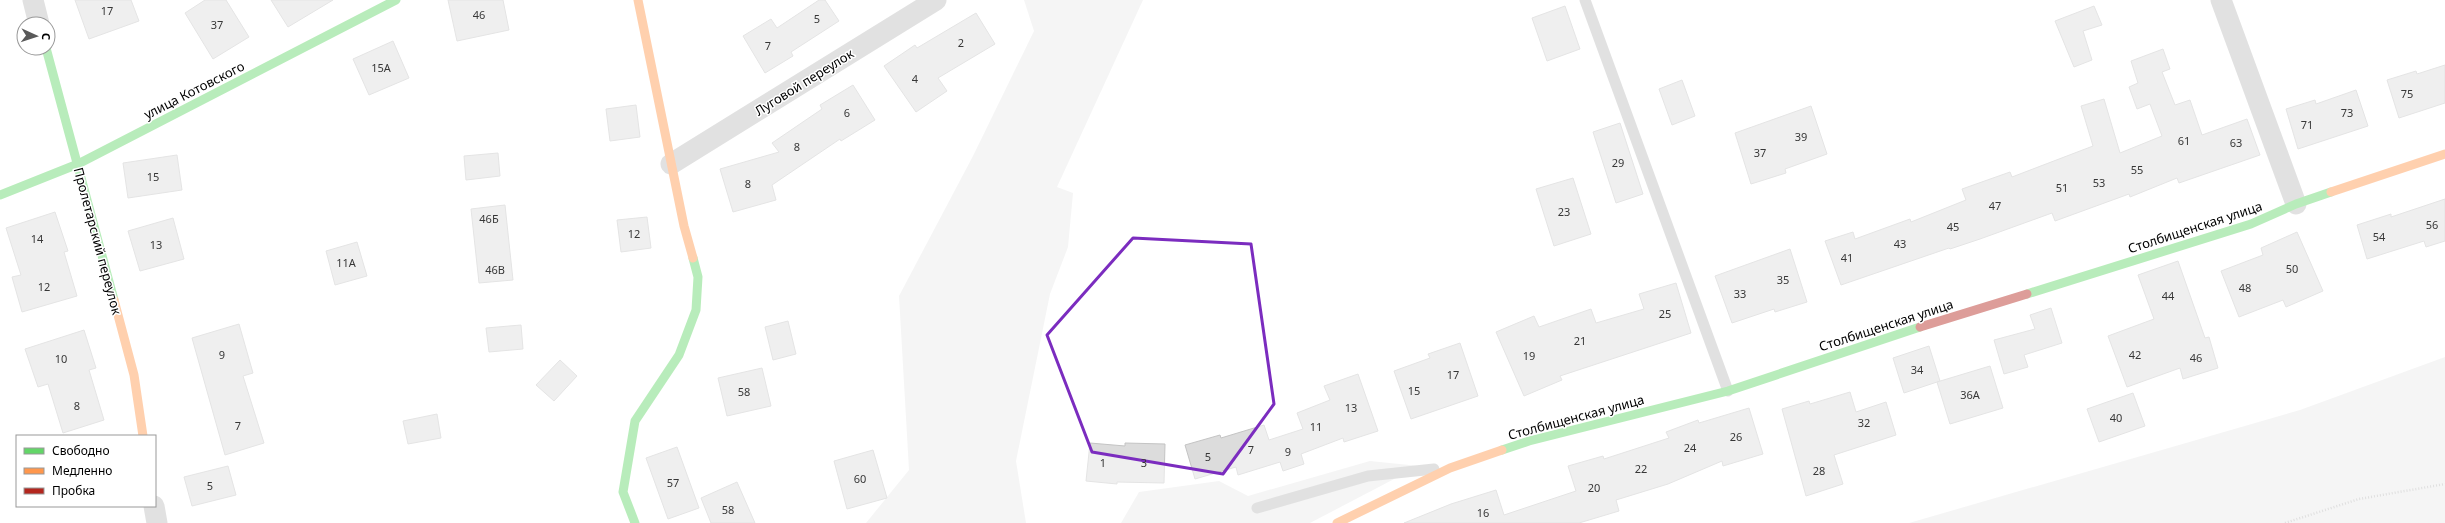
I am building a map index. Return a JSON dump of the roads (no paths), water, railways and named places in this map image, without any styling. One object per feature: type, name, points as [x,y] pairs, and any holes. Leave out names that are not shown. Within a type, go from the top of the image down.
[{"type":"street","points":[[33,0],[38,16]]},
{"type":"street","name":"улица Котовского","points":[[0,195],[78,164],[396,0]]},
{"type":"street","points":[[635,523],[623,492],[635,421],[679,355],[696,310],[698,277],[684,226],[638,0]]},
{"type":"street","name":"Луговой переулок","points":[[671,164],[936,0]]},
{"type":"street","points":[[2221,0],[2296,204]]},
{"type":"street","name":"Пролетарский переулок","points":[[48,56],[134,375],[143,435]]},
{"type":"street","name":"Столбищенская улица","points":[[1338,523],[1450,468],[1529,441],[1728,391],[1894,335],[2251,224],[2296,204],[2445,154]]},
{"type":"street","points":[[154,507],[157,523]]},
{"type":"lane","points":[[1586,0],[1728,391]]},
{"type":"lane","points":[[1257,508],[1368,476],[1450,468]]}]
